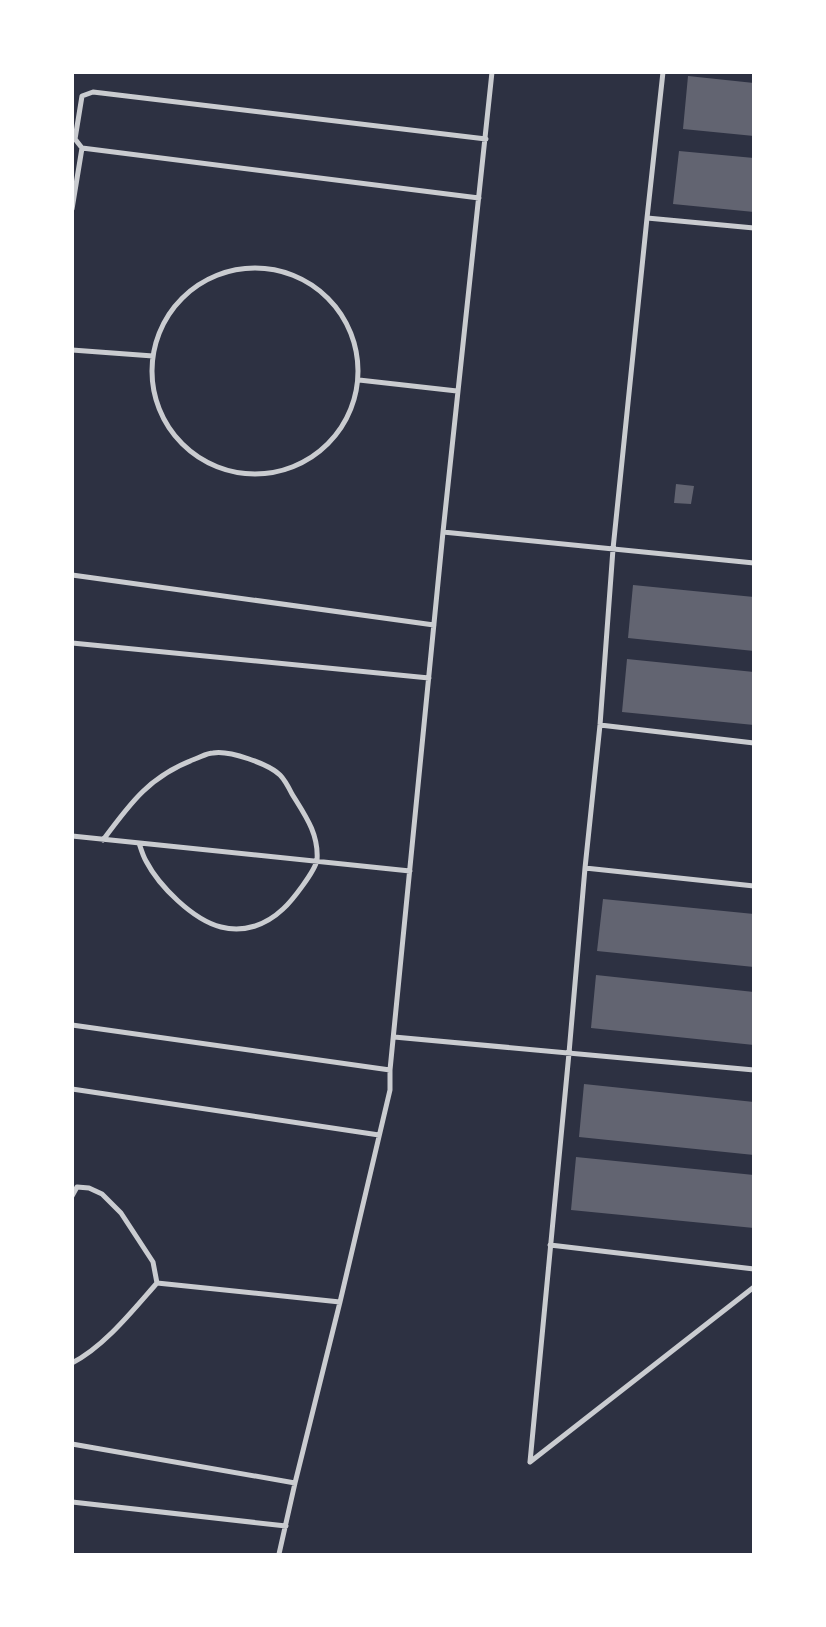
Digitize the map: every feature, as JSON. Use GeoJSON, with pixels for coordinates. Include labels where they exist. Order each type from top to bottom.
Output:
{"type":"FeatureCollection","features":[{"type":"Feature","properties":{"kind":"street"},"geometry":{"type":"LineString","coordinates":[[280,1554],[295,1483],[390,1090],[390,1070],[443,532],[492,72]]}},
{"type":"Feature","properties":{"kind":"street"},"geometry":{"type":"LineString","coordinates":[[664,72],[613,549],[600,725],[530,1462],[754,1287]]}},
{"type":"Feature","properties":{"kind":"street"},"geometry":{"type":"LineString","coordinates":[[479,198],[82,148],[75,139],[82,96],[93,92],[486,139]]}},
{"type":"Feature","properties":{"kind":"street"},"geometry":{"type":"LineString","coordinates":[[72,210],[82,148]]}},
{"type":"Feature","properties":{"kind":"street"},"geometry":{"type":"LineString","coordinates":[[647,218],[754,228]]}},
{"type":"Feature","properties":{"kind":"street"},"geometry":{"type":"LineString","coordinates":[[266,268],[298,276],[324,293],[345,318],[357,348],[359,380],[353,406],[340,431],[322,451],[298,466],[272,473],[244,474],[217,467],[193,454],[174,434],[160,410],[152,384],[153,356],[162,326],[180,299],[186,294],[205,280],[235,269],[266,268]]}},
{"type":"Feature","properties":{"kind":"street"},"geometry":{"type":"LineString","coordinates":[[72,350],[153,356]]}},
{"type":"Feature","properties":{"kind":"street"},"geometry":{"type":"LineString","coordinates":[[359,380],[458,392]]}},
{"type":"Feature","properties":{"kind":"street"},"geometry":{"type":"LineString","coordinates":[[443,532],[754,563]]}},
{"type":"Feature","properties":{"kind":"street"},"geometry":{"type":"LineString","coordinates":[[72,575],[434,625]]}},
{"type":"Feature","properties":{"kind":"street"},"geometry":{"type":"LineString","coordinates":[[72,643],[429,678]]}},
{"type":"Feature","properties":{"kind":"street"},"geometry":{"type":"LineString","coordinates":[[600,725],[754,743]]}},
{"type":"Feature","properties":{"kind":"street"},"geometry":{"type":"LineString","coordinates":[[103,840],[140,793],[163,774],[213,752],[248,758],[280,774],[310,822],[317,842],[317,862],[307,880],[277,916],[253,928],[224,928],[209,924],[183,905],[146,862],[139,843]]}},
{"type":"Feature","properties":{"kind":"street"},"geometry":{"type":"LineString","coordinates":[[72,836],[410,871]]}},
{"type":"Feature","properties":{"kind":"street"},"geometry":{"type":"LineString","coordinates":[[585,868],[754,886]]}},
{"type":"Feature","properties":{"kind":"street"},"geometry":{"type":"LineString","coordinates":[[72,1025],[390,1070]]}},
{"type":"Feature","properties":{"kind":"street"},"geometry":{"type":"LineString","coordinates":[[394,1037],[754,1070]]}},
{"type":"Feature","properties":{"kind":"street"},"geometry":{"type":"LineString","coordinates":[[72,1089],[379,1135]]}},
{"type":"Feature","properties":{"kind":"street"},"geometry":{"type":"LineString","coordinates":[[72,1196],[77,1187],[89,1188],[102,1194],[121,1213],[153,1262],[157,1283]]}},
{"type":"Feature","properties":{"kind":"street"},"geometry":{"type":"LineString","coordinates":[[550,1244],[754,1269]]}},
{"type":"Feature","properties":{"kind":"street"},"geometry":{"type":"LineString","coordinates":[[157,1283],[340,1302]]}},
{"type":"Feature","properties":{"kind":"street"},"geometry":{"type":"LineString","coordinates":[[72,1363],[84,1357],[101,1342],[157,1283]]}},
{"type":"Feature","properties":{"kind":"street"},"geometry":{"type":"LineString","coordinates":[[72,1444],[295,1483]]}},
{"type":"Feature","properties":{"kind":"street"},"geometry":{"type":"LineString","coordinates":[[72,1502],[286,1526]]}},
{"type":"Feature","properties":{"kind":"building"},"geometry":{"type":"Polygon","coordinates":[[[688,76],[754,83],[754,136],[683,129],[688,76]]]}},
{"type":"Feature","properties":{"kind":"building"},"geometry":{"type":"Polygon","coordinates":[[[679,151],[754,158],[754,212],[673,204],[679,151]]]}},
{"type":"Feature","properties":{"kind":"building"},"geometry":{"type":"Polygon","coordinates":[[[676,484],[694,486],[691,504],[674,503],[676,484]]]}},
{"type":"Feature","properties":{"kind":"building"},"geometry":{"type":"Polygon","coordinates":[[[633,585],[754,597],[754,651],[628,638],[633,585]]]}},
{"type":"Feature","properties":{"kind":"building"},"geometry":{"type":"Polygon","coordinates":[[[627,659],[754,672],[754,725],[622,712],[627,659]]]}},
{"type":"Feature","properties":{"kind":"building"},"geometry":{"type":"Polygon","coordinates":[[[603,899],[754,914],[754,967],[597,951],[603,899]]]}},
{"type":"Feature","properties":{"kind":"building"},"geometry":{"type":"Polygon","coordinates":[[[596,975],[754,992],[754,1045],[591,1028],[596,975]]]}},
{"type":"Feature","properties":{"kind":"building"},"geometry":{"type":"Polygon","coordinates":[[[584,1084],[754,1102],[754,1155],[579,1137],[584,1084]]]}},
{"type":"Feature","properties":{"kind":"building"},"geometry":{"type":"Polygon","coordinates":[[[576,1157],[754,1175],[754,1228],[571,1210],[576,1157]]]}}]}
